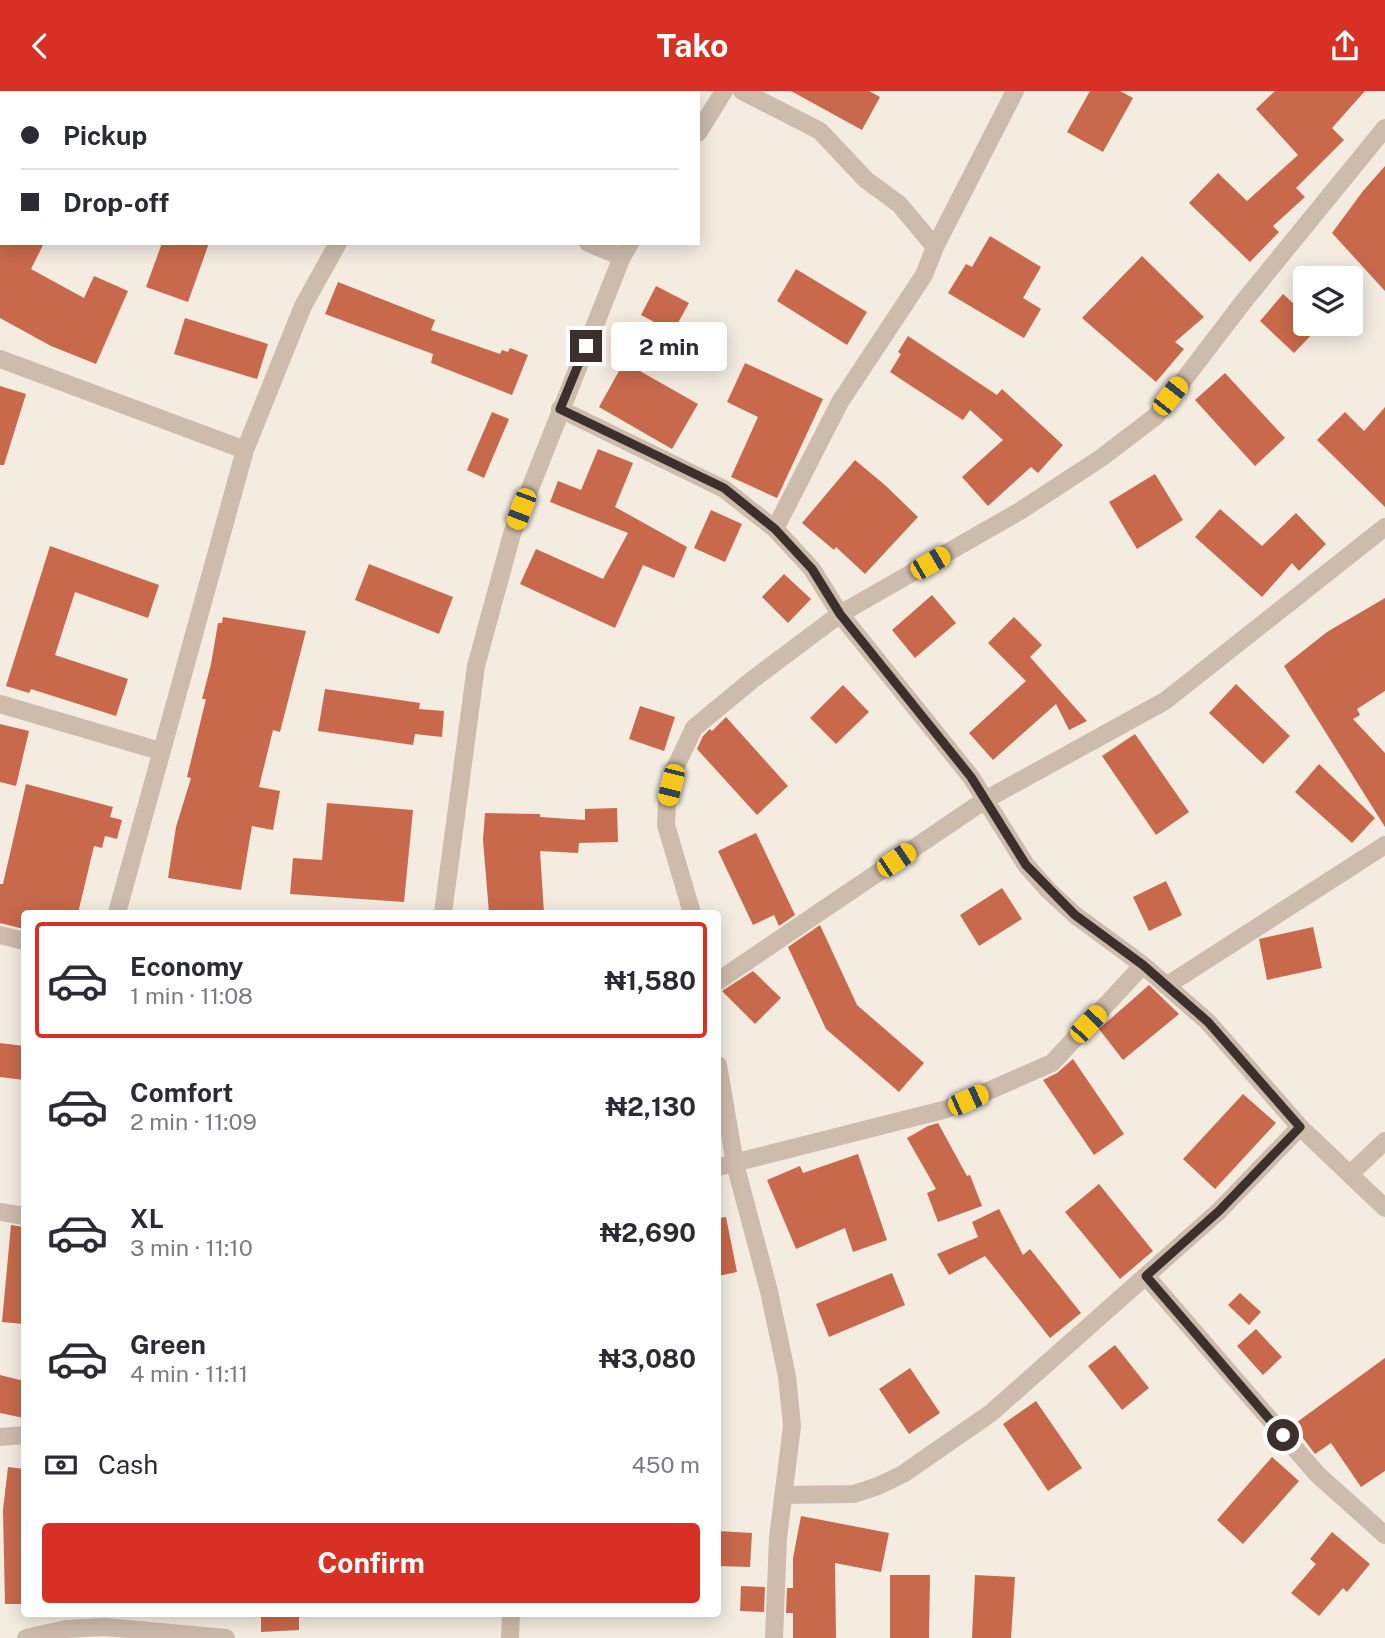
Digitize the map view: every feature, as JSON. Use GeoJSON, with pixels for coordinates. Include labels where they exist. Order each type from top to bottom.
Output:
{"type":"FeatureCollection","features":[{"type":"Feature","properties":{"kind":"street"},"geometry":{"type":"LineString","coordinates":[[700,130],[724,91]]}},
{"type":"Feature","properties":{"kind":"street"},"geometry":{"type":"LineString","coordinates":[[742,91],[820,131],[866,180],[899,204],[935,247]]}},
{"type":"Feature","properties":{"kind":"street"},"geometry":{"type":"LineString","coordinates":[[775,529],[839,402],[924,275],[935,247],[1015,91]]}},
{"type":"Feature","properties":{"kind":"street"},"geometry":{"type":"LineString","coordinates":[[691,910],[666,825],[667,802],[675,768],[694,727],[840,614],[1020,511],[1101,459],[1156,416],[1244,301],[1385,128]]}},
{"type":"Feature","properties":{"kind":"street"},"geometry":{"type":"LineString","coordinates":[[118,910],[244,450],[303,306],[337,245]]}},
{"type":"Feature","properties":{"kind":"street"},"geometry":{"type":"LineString","coordinates":[[443,910],[476,666],[512,534],[626,250],[599,245]]}},
{"type":"Feature","properties":{"kind":"street"},"geometry":{"type":"LineString","coordinates":[[0,359],[244,450]]}},
{"type":"Feature","properties":{"kind":"street"},"geometry":{"type":"LineString","coordinates":[[560,409],[724,488],[775,529],[812,569],[840,614],[971,777],[1026,865],[1048,890],[1075,915],[1143,965],[1208,1022],[1300,1127],[1385,1208]]}},
{"type":"Feature","properties":{"kind":"street"},"geometry":{"type":"LineString","coordinates":[[721,979],[985,800],[1165,701],[1385,527]]}},
{"type":"Feature","properties":{"kind":"street"},"geometry":{"type":"LineString","coordinates":[[0,704],[160,751]]}},
{"type":"Feature","properties":{"kind":"street"},"geometry":{"type":"LineString","coordinates":[[1166,986],[1385,845]]}},
{"type":"Feature","properties":{"kind":"street"},"geometry":{"type":"LineString","coordinates":[[0,935],[21,940]]}},
{"type":"Feature","properties":{"kind":"street"},"geometry":{"type":"LineString","coordinates":[[726,1165],[947,1109],[1052,1063],[1143,965]]}},
{"type":"Feature","properties":{"kind":"street"},"geometry":{"type":"LineString","coordinates":[[721,1102],[726,1165],[769,1291],[787,1376],[792,1426],[778,1538],[774,1638]]}},
{"type":"Feature","properties":{"kind":"street"},"geometry":{"type":"LineString","coordinates":[[783,1495],[854,1493],[878,1486],[904,1474],[990,1413],[1219,1211],[1300,1127]]}},
{"type":"Feature","properties":{"kind":"street"},"geometry":{"type":"LineString","coordinates":[[1350,1174],[1385,1141]]}},
{"type":"Feature","properties":{"kind":"street"},"geometry":{"type":"LineString","coordinates":[[0,1212],[21,1216]]}},
{"type":"Feature","properties":{"kind":"street"},"geometry":{"type":"LineString","coordinates":[[1146,1276],[1317,1475],[1385,1535]]}},
{"type":"Feature","properties":{"kind":"street"},"geometry":{"type":"LineString","coordinates":[[0,1437],[21,1435]]}},
{"type":"Feature","properties":{"kind":"street"},"geometry":{"type":"LineString","coordinates":[[510,1638],[511,1617]]}},
{"type":"Feature","properties":{"kind":"street"},"geometry":{"type":"LineString","coordinates":[[26,1638],[66,1629],[106,1627],[226,1638]]}},
{"type":"Feature","properties":{"kind":"building"},"geometry":{"type":"Polygon","coordinates":[[[791,91],[869,91],[880,97],[862,130],[791,91]]]}},
{"type":"Feature","properties":{"kind":"building"},"geometry":{"type":"Polygon","coordinates":[[[1090,91],[1120,91],[1133,98],[1103,152],[1067,132],[1090,91]]]}},
{"type":"Feature","properties":{"kind":"building"},"geometry":{"type":"Polygon","coordinates":[[[1275,91],[1365,91],[1332,128],[1344,140],[1296,188],[1305,197],[1273,226],[1279,232],[1250,262],[1189,203],[1218,173],[1247,201],[1298,155],[1256,109],[1275,91]]]}},
{"type":"Feature","properties":{"kind":"building"},"geometry":{"type":"Polygon","coordinates":[[[1385,166],[1385,291],[1332,233],[1385,166]]]}},
{"type":"Feature","properties":{"kind":"building"},"geometry":{"type":"Polygon","coordinates":[[[990,236],[1041,267],[1023,298],[1041,309],[1024,338],[948,293],[966,264],[972,267],[990,236]]]}},
{"type":"Feature","properties":{"kind":"building"},"geometry":{"type":"Polygon","coordinates":[[[0,245],[43,245],[31,269],[84,298],[94,276],[128,291],[96,364],[51,346],[0,318],[0,245]]]}},
{"type":"Feature","properties":{"kind":"building"},"geometry":{"type":"Polygon","coordinates":[[[161,245],[208,245],[188,302],[146,287],[161,245]]]}},
{"type":"Feature","properties":{"kind":"building"},"geometry":{"type":"Polygon","coordinates":[[[1142,256],[1204,317],[1175,342],[1184,349],[1156,382],[1082,318],[1142,256]]]}},
{"type":"Feature","properties":{"kind":"building"},"geometry":{"type":"Polygon","coordinates":[[[796,269],[867,312],[847,345],[777,301],[796,269]]]}},
{"type":"Feature","properties":{"kind":"building"},"geometry":{"type":"Polygon","coordinates":[[[338,282],[435,320],[431,330],[500,354],[502,350],[508,352],[510,348],[528,355],[512,395],[431,363],[433,354],[325,314],[338,282]]]}},
{"type":"Feature","properties":{"kind":"building"},"geometry":{"type":"Polygon","coordinates":[[[656,286],[689,303],[673,332],[641,315],[656,286]]]}},
{"type":"Feature","properties":{"kind":"building"},"geometry":{"type":"Polygon","coordinates":[[[1283,294],[1293,303],[1293,336],[1310,336],[1294,353],[1260,321],[1283,294]]]}},
{"type":"Feature","properties":{"kind":"building"},"geometry":{"type":"Polygon","coordinates":[[[185,318],[268,344],[257,379],[174,354],[185,318]]]}},
{"type":"Feature","properties":{"kind":"building"},"geometry":{"type":"Polygon","coordinates":[[[908,336],[997,395],[1002,389],[1063,445],[1038,473],[1031,467],[988,506],[962,477],[1003,440],[970,410],[963,420],[890,372],[908,336]]]}},
{"type":"Feature","properties":{"kind":"building"},"geometry":{"type":"Polygon","coordinates":[[[624,362],[698,404],[672,449],[599,407],[624,362]]]}},
{"type":"Feature","properties":{"kind":"building"},"geometry":{"type":"Polygon","coordinates":[[[745,363],[823,399],[777,498],[731,477],[758,417],[727,402],[745,363]]]}},
{"type":"Feature","properties":{"kind":"building"},"geometry":{"type":"Polygon","coordinates":[[[1225,373],[1285,438],[1255,466],[1195,400],[1225,373]]]}},
{"type":"Feature","properties":{"kind":"building"},"geometry":{"type":"Polygon","coordinates":[[[0,386],[26,394],[4,465],[0,465],[0,386]]]}},
{"type":"Feature","properties":{"kind":"building"},"geometry":{"type":"Polygon","coordinates":[[[1385,407],[1385,507],[1317,440],[1345,412],[1364,431],[1385,407]]]}},
{"type":"Feature","properties":{"kind":"building"},"geometry":{"type":"Polygon","coordinates":[[[492,412],[509,419],[484,478],[467,470],[492,412]]]}},
{"type":"Feature","properties":{"kind":"building"},"geometry":{"type":"Polygon","coordinates":[[[598,449],[633,463],[615,507],[687,547],[674,578],[643,565],[615,628],[520,584],[536,549],[603,579],[628,533],[550,502],[558,481],[581,490],[598,449]]]}},
{"type":"Feature","properties":{"kind":"building"},"geometry":{"type":"Polygon","coordinates":[[[855,460],[918,517],[865,574],[836,547],[834,550],[802,523],[855,460]]]}},
{"type":"Feature","properties":{"kind":"building"},"geometry":{"type":"Polygon","coordinates":[[[1155,474],[1183,520],[1137,549],[1109,502],[1155,474]]]}},
{"type":"Feature","properties":{"kind":"building"},"geometry":{"type":"Polygon","coordinates":[[[1220,509],[1262,546],[1296,513],[1326,544],[1299,571],[1292,563],[1262,597],[1195,537],[1220,509]]]}},
{"type":"Feature","properties":{"kind":"building"},"geometry":{"type":"Polygon","coordinates":[[[711,510],[742,524],[725,562],[694,548],[711,510]]]}},
{"type":"Feature","properties":{"kind":"building"},"geometry":{"type":"Polygon","coordinates":[[[50,546],[159,585],[148,618],[75,592],[55,655],[128,679],[116,716],[31,689],[29,693],[6,686],[50,546]]]}},
{"type":"Feature","properties":{"kind":"building"},"geometry":{"type":"Polygon","coordinates":[[[369,564],[453,597],[439,634],[355,600],[369,564]]]}},
{"type":"Feature","properties":{"kind":"building"},"geometry":{"type":"Polygon","coordinates":[[[784,574],[811,599],[788,623],[762,597],[784,574]]]}},
{"type":"Feature","properties":{"kind":"building"},"geometry":{"type":"Polygon","coordinates":[[[932,595],[956,623],[915,658],[892,630],[932,595]]]}},
{"type":"Feature","properties":{"kind":"building"},"geometry":{"type":"Polygon","coordinates":[[[1385,598],[1385,691],[1357,709],[1360,715],[1353,719],[1385,753],[1385,827],[1284,666],[1327,632],[1385,598]]]}},
{"type":"Feature","properties":{"kind":"building"},"geometry":{"type":"Polygon","coordinates":[[[223,617],[306,631],[280,732],[273,730],[259,787],[280,791],[273,830],[252,826],[241,890],[168,878],[176,827],[191,778],[187,777],[206,699],[202,699],[218,623],[222,623],[223,617]]]}},
{"type":"Feature","properties":{"kind":"building"},"geometry":{"type":"Polygon","coordinates":[[[1014,617],[1042,645],[1030,657],[1087,721],[1069,730],[1056,704],[993,760],[969,733],[1026,681],[988,643],[1014,617]]]}},
{"type":"Feature","properties":{"kind":"building"},"geometry":{"type":"Polygon","coordinates":[[[1236,684],[1290,736],[1263,764],[1209,713],[1236,684]]]}},
{"type":"Feature","properties":{"kind":"building"},"geometry":{"type":"Polygon","coordinates":[[[843,685],[869,712],[836,744],[810,718],[843,685]]]}},
{"type":"Feature","properties":{"kind":"building"},"geometry":{"type":"Polygon","coordinates":[[[325,689],[420,703],[419,709],[444,711],[442,737],[415,734],[413,745],[318,731],[325,689]]]}},
{"type":"Feature","properties":{"kind":"building"},"geometry":{"type":"Polygon","coordinates":[[[640,706],[675,717],[664,751],[629,739],[640,706]]]}},
{"type":"Feature","properties":{"kind":"building"},"geometry":{"type":"Polygon","coordinates":[[[726,717],[788,786],[757,815],[697,749],[703,736],[726,717]]]}},
{"type":"Feature","properties":{"kind":"building"},"geometry":{"type":"Polygon","coordinates":[[[0,724],[29,731],[16,786],[0,782],[0,724]]]}},
{"type":"Feature","properties":{"kind":"building"},"geometry":{"type":"Polygon","coordinates":[[[1135,734],[1189,812],[1156,835],[1102,756],[1135,734]]]}},
{"type":"Feature","properties":{"kind":"building"},"geometry":{"type":"Polygon","coordinates":[[[1319,764],[1375,818],[1352,843],[1295,792],[1319,764]]]}},
{"type":"Feature","properties":{"kind":"building"},"geometry":{"type":"Polygon","coordinates":[[[26,784],[113,807],[110,817],[122,820],[117,839],[105,836],[102,848],[94,846],[79,910],[21,910],[21,928],[0,923],[0,884],[3,884],[26,784]]]}},
{"type":"Feature","properties":{"kind":"building"},"geometry":{"type":"Polygon","coordinates":[[[327,803],[413,810],[404,902],[290,894],[293,858],[322,860],[327,803]]]}},
{"type":"Feature","properties":{"kind":"building"},"geometry":{"type":"Polygon","coordinates":[[[617,808],[618,842],[579,843],[578,853],[540,851],[544,910],[489,910],[483,840],[485,813],[540,814],[540,817],[585,820],[585,809],[617,808]]]}},
{"type":"Feature","properties":{"kind":"building"},"geometry":{"type":"Polygon","coordinates":[[[756,833],[795,915],[779,926],[774,915],[753,925],[718,851],[756,833]]]}},
{"type":"Feature","properties":{"kind":"building"},"geometry":{"type":"Polygon","coordinates":[[[1166,881],[1182,915],[1149,931],[1133,897],[1166,881]]]}},
{"type":"Feature","properties":{"kind":"building"},"geometry":{"type":"Polygon","coordinates":[[[1002,888],[1022,919],[979,946],[960,915],[1002,888]]]}},
{"type":"Feature","properties":{"kind":"building"},"geometry":{"type":"Polygon","coordinates":[[[820,925],[857,1005],[924,1063],[899,1092],[826,1029],[788,947],[820,925]]]}},
{"type":"Feature","properties":{"kind":"building"},"geometry":{"type":"Polygon","coordinates":[[[1313,927],[1322,968],[1267,980],[1259,939],[1313,927]]]}},
{"type":"Feature","properties":{"kind":"building"},"geometry":{"type":"Polygon","coordinates":[[[753,971],[781,998],[755,1024],[722,991],[753,971]]]}},
{"type":"Feature","properties":{"kind":"building"},"geometry":{"type":"Polygon","coordinates":[[[1149,985],[1179,1014],[1123,1060],[1099,1029],[1149,985]]]}},
{"type":"Feature","properties":{"kind":"building"},"geometry":{"type":"Polygon","coordinates":[[[0,1043],[21,1046],[21,1080],[0,1077],[0,1043]]]}},
{"type":"Feature","properties":{"kind":"building"},"geometry":{"type":"Polygon","coordinates":[[[1073,1059],[1124,1134],[1094,1155],[1043,1080],[1057,1073],[1073,1059]]]}},
{"type":"Feature","properties":{"kind":"building"},"geometry":{"type":"Polygon","coordinates":[[[1243,1094],[1276,1123],[1215,1189],[1183,1159],[1243,1094]]]}},
{"type":"Feature","properties":{"kind":"building"},"geometry":{"type":"Polygon","coordinates":[[[938,1123],[967,1176],[970,1175],[982,1206],[938,1222],[927,1193],[936,1189],[907,1138],[938,1123]]]}},
{"type":"Feature","properties":{"kind":"building"},"geometry":{"type":"Polygon","coordinates":[[[858,1154],[887,1240],[853,1252],[845,1228],[796,1249],[767,1180],[800,1166],[803,1173],[858,1154]]]}},
{"type":"Feature","properties":{"kind":"building"},"geometry":{"type":"Polygon","coordinates":[[[1099,1184],[1153,1251],[1120,1279],[1065,1212],[1099,1184]]]}},
{"type":"Feature","properties":{"kind":"building"},"geometry":{"type":"Polygon","coordinates":[[[999,1209],[1023,1255],[1030,1249],[1081,1313],[1050,1338],[985,1256],[949,1275],[937,1254],[978,1237],[972,1222],[999,1209]]]}},
{"type":"Feature","properties":{"kind":"building"},"geometry":{"type":"Polygon","coordinates":[[[726,1217],[737,1272],[721,1275],[721,1218],[726,1217]]]}},
{"type":"Feature","properties":{"kind":"building"},"geometry":{"type":"Polygon","coordinates":[[[11,1225],[21,1227],[21,1324],[2,1322],[11,1225]]]}},
{"type":"Feature","properties":{"kind":"building"},"geometry":{"type":"Polygon","coordinates":[[[892,1273],[905,1305],[829,1337],[816,1304],[892,1273]]]}},
{"type":"Feature","properties":{"kind":"building"},"geometry":{"type":"Polygon","coordinates":[[[1240,1293],[1261,1312],[1249,1325],[1228,1305],[1240,1293]]]}},
{"type":"Feature","properties":{"kind":"building"},"geometry":{"type":"Polygon","coordinates":[[[1256,1329],[1282,1357],[1263,1375],[1237,1346],[1256,1329]]]}},
{"type":"Feature","properties":{"kind":"building"},"geometry":{"type":"Polygon","coordinates":[[[1115,1345],[1149,1388],[1122,1410],[1088,1366],[1115,1345]]]}},
{"type":"Feature","properties":{"kind":"building"},"geometry":{"type":"Polygon","coordinates":[[[1385,1358],[1385,1471],[1361,1487],[1331,1443],[1315,1454],[1293,1425],[1385,1358]]]}},
{"type":"Feature","properties":{"kind":"building"},"geometry":{"type":"Polygon","coordinates":[[[910,1368],[940,1413],[909,1434],[879,1389],[910,1368]]]}},
{"type":"Feature","properties":{"kind":"building"},"geometry":{"type":"Polygon","coordinates":[[[0,1375],[21,1380],[21,1417],[0,1413],[0,1375]]]}},
{"type":"Feature","properties":{"kind":"building"},"geometry":{"type":"Polygon","coordinates":[[[1036,1401],[1082,1468],[1048,1491],[1003,1424],[1036,1401]]]}},
{"type":"Feature","properties":{"kind":"building"},"geometry":{"type":"Polygon","coordinates":[[[1272,1457],[1299,1481],[1243,1544],[1217,1520],[1272,1457]]]}},
{"type":"Feature","properties":{"kind":"building"},"geometry":{"type":"Polygon","coordinates":[[[8,1467],[21,1469],[21,1604],[5,1604],[3,1510],[8,1467]]]}},
{"type":"Feature","properties":{"kind":"building"},"geometry":{"type":"Polygon","coordinates":[[[801,1516],[889,1533],[881,1572],[835,1563],[836,1638],[793,1638],[793,1613],[786,1613],[787,1588],[793,1588],[793,1558],[801,1516]]]}},
{"type":"Feature","properties":{"kind":"building"},"geometry":{"type":"Polygon","coordinates":[[[721,1531],[752,1533],[750,1567],[721,1566],[721,1531]]]}},
{"type":"Feature","properties":{"kind":"building"},"geometry":{"type":"Polygon","coordinates":[[[1332,1532],[1370,1564],[1347,1592],[1343,1588],[1319,1616],[1291,1593],[1316,1564],[1310,1559],[1332,1532]]]}},
{"type":"Feature","properties":{"kind":"building"},"geometry":{"type":"Polygon","coordinates":[[[890,1575],[930,1575],[929,1638],[890,1638],[890,1575]]]}},
{"type":"Feature","properties":{"kind":"building"},"geometry":{"type":"Polygon","coordinates":[[[975,1575],[1015,1577],[1011,1638],[972,1638],[975,1575]]]}},
{"type":"Feature","properties":{"kind":"building"},"geometry":{"type":"Polygon","coordinates":[[[741,1586],[765,1587],[764,1612],[740,1611],[741,1586]]]}},
{"type":"Feature","properties":{"kind":"building"},"geometry":{"type":"Polygon","coordinates":[[[261,1617],[299,1617],[299,1630],[261,1632],[261,1617]]]}},
{"type":"Feature","properties":{"kind":"route"},"geometry":{"type":"LineString","coordinates":[[586,346],[560,409],[724,488],[775,529],[812,569],[840,614],[971,777],[1026,865],[1075,915],[1143,965],[1208,1022],[1300,1127],[1219,1211],[1146,1276],[1283,1435]]}}]}
